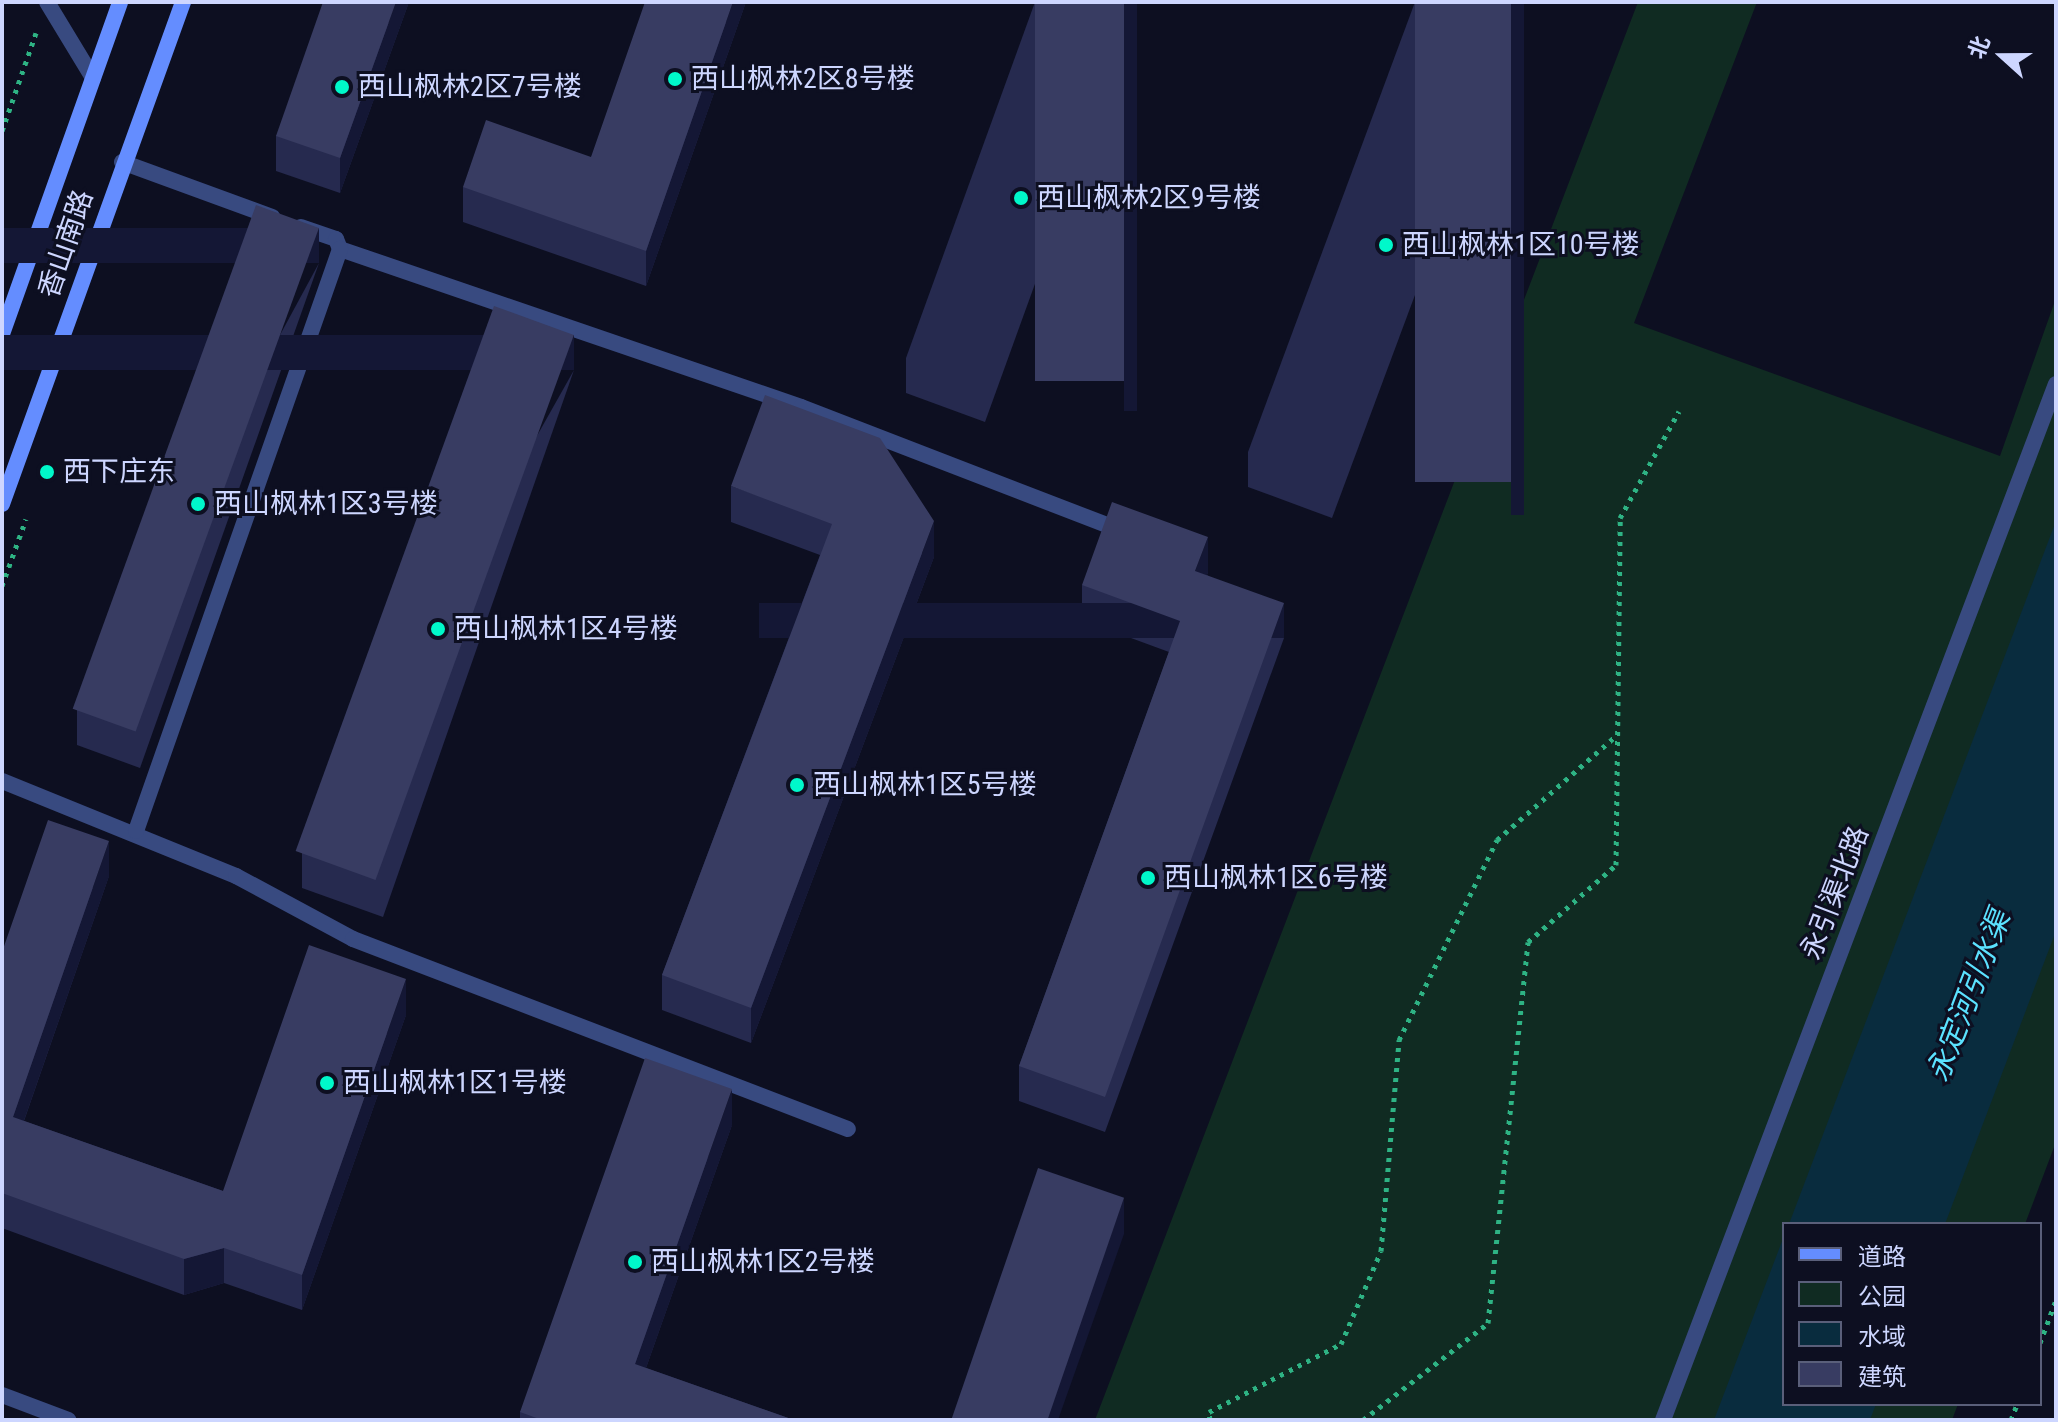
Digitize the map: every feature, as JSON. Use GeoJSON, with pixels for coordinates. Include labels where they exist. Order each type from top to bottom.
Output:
{"type":"FeatureCollection","features":[{"type":"Feature","properties":{"kind":"main road","name":"香山南路"},"geometry":{"type":"LineString","coordinates":[[2,334],[120,2]]}},
{"type":"Feature","properties":{"kind":"main road","name":"香山南路"},"geometry":{"type":"LineString","coordinates":[[2,504],[122,162],[183,2]]}},
{"type":"Feature","properties":{"kind":"street"},"geometry":{"type":"LineString","coordinates":[[44,9],[93,78]]}},
{"type":"Feature","properties":{"kind":"street"},"geometry":{"type":"LineString","coordinates":[[122,162],[336,239],[340,249],[136,831]]}},
{"type":"Feature","properties":{"kind":"street"},"geometry":{"type":"LineString","coordinates":[[340,249],[801,407],[1115,528]]}},
{"type":"Feature","properties":{"kind":"street","name":"永引渠北路"},"geometry":{"type":"LineString","coordinates":[[1663,1420],[2056,384]]}},
{"type":"Feature","properties":{"kind":"street"},"geometry":{"type":"LineString","coordinates":[[2,781],[136,831],[353,939],[848,1129]]}},
{"type":"Feature","properties":{"kind":"street"},"geometry":{"type":"LineString","coordinates":[[2,1395],[68,1420]]}},
{"type":"Feature","properties":{"kind":"path"},"geometry":{"type":"LineString","coordinates":[[2,131],[44,9]]}},
{"type":"Feature","properties":{"kind":"path"},"geometry":{"type":"LineString","coordinates":[[1363,1420],[1488,1323],[1528,942],[1616,865],[1620,518],[1679,411]]}},
{"type":"Feature","properties":{"kind":"path"},"geometry":{"type":"LineString","coordinates":[[1210,1420],[1209,1412],[1341,1344],[1381,1251],[1399,1040],[1497,840],[1617,736]]}},
{"type":"Feature","properties":{"kind":"path"},"geometry":{"type":"LineString","coordinates":[[2042,1338],[2056,1300]]}},
{"type":"Feature","properties":{"kind":"green space"},"geometry":{"type":"Polygon","coordinates":[[[1638,2],[1757,2],[1634,323],[2000,456],[2056,298],[2056,1142],[2026,1222],[1782,1222],[1782,1406],[1957,1406],[1952,1420],[1095,1420],[1638,2]]]}},
{"type":"Feature","properties":{"kind":"water","name":"永定河引水渠"},"geometry":{"type":"Polygon","coordinates":[[[2056,521],[2056,931],[1946,1222],[1790,1222],[2056,521]]]}},
{"type":"Feature","properties":{"kind":"water"},"geometry":{"type":"Polygon","coordinates":[[[1782,1241],[1782,1406],[1875,1406],[1870,1420],[1714,1420],[1782,1241]]]}},
{"type":"Feature","properties":{"kind":"building","name":"西山枫林2区7号楼"},"geometry":{"type":"Polygon","coordinates":[[[323,2],[396,2],[340,158],[276,136],[323,2]]]}},
{"type":"Feature","properties":{"kind":"building","name":"西山枫林2区8号楼"},"geometry":{"type":"Polygon","coordinates":[[[645,2],[733,2],[646,251],[463,187],[486,120],[591,157],[645,2]]]}},
{"type":"Feature","properties":{"kind":"building"},"geometry":{"type":"Polygon","coordinates":[[[1035,2],[1124,2],[1124,381],[1035,381],[1035,2]]]}},
{"type":"Feature","properties":{"kind":"building"},"geometry":{"type":"Polygon","coordinates":[[[1415,2],[1511,2],[1511,482],[1415,482],[1415,2]]]}},
{"type":"Feature","properties":{"kind":"building","name":"西山枫林1区3号楼"},"geometry":{"type":"Polygon","coordinates":[[[256,205],[319,228],[136,732],[73,709],[256,205]]]}},
{"type":"Feature","properties":{"kind":"building","name":"西山枫林1区4号楼"},"geometry":{"type":"Polygon","coordinates":[[[494,306],[574,335],[376,880],[296,851],[494,306]]]}},
{"type":"Feature","properties":{"kind":"building","name":"西山枫林1区5号楼"},"geometry":{"type":"Polygon","coordinates":[[[765,395],[880,438],[934,521],[751,1008],[662,975],[832,524],[731,486],[765,395]]]}},
{"type":"Feature","properties":{"kind":"building","name":"西山枫林1区6号楼"},"geometry":{"type":"Polygon","coordinates":[[[1112,502],[1208,537],[1195,571],[1284,603],[1105,1097],[1019,1066],[1180,621],[1082,585],[1112,502]]]}},
{"type":"Feature","properties":{"kind":"building","name":"西山枫林1区1号楼"},"geometry":{"type":"Polygon","coordinates":[[[48,820],[109,841],[13,1117],[223,1191],[309,945],[406,979],[302,1275],[224,1248],[184,1259],[2,1193],[2,952],[48,820]]]}},
{"type":"Feature","properties":{"kind":"building","name":"西山枫林1区2号楼"},"geometry":{"type":"Polygon","coordinates":[[[645,1058],[732,1089],[635,1364],[794,1420],[542,1420],[520,1412],[645,1058]]]}},
{"type":"Feature","properties":{"kind":"building"},"geometry":{"type":"Polygon","coordinates":[[[1038,1168],[1124,1198],[1047,1420],[951,1420],[1038,1168]]]}},
{"type":"Feature","properties":{"kind":"place","name":"西山枫林2区8号楼"},"geometry":{"type":"Point","coordinates":[675,79]}},
{"type":"Feature","properties":{"kind":"place","name":"西山枫林2区7号楼"},"geometry":{"type":"Point","coordinates":[342,87]}},
{"type":"Feature","properties":{"kind":"place","name":"西山枫林2区9号楼"},"geometry":{"type":"Point","coordinates":[1021,198]}},
{"type":"Feature","properties":{"kind":"place","name":"西山枫林1区10号楼"},"geometry":{"type":"Point","coordinates":[1386,245]}},
{"type":"Feature","properties":{"kind":"place","name":"西下庄东"},"geometry":{"type":"Point","coordinates":[47,472]}},
{"type":"Feature","properties":{"kind":"place","name":"西山枫林1区3号楼"},"geometry":{"type":"Point","coordinates":[198,504]}},
{"type":"Feature","properties":{"kind":"place","name":"西山枫林1区4号楼"},"geometry":{"type":"Point","coordinates":[438,629]}},
{"type":"Feature","properties":{"kind":"place","name":"西山枫林1区5号楼"},"geometry":{"type":"Point","coordinates":[797,785]}},
{"type":"Feature","properties":{"kind":"place","name":"西山枫林1区6号楼"},"geometry":{"type":"Point","coordinates":[1148,878]}},
{"type":"Feature","properties":{"kind":"place","name":"西山枫林1区1号楼"},"geometry":{"type":"Point","coordinates":[327,1083]}},
{"type":"Feature","properties":{"kind":"place","name":"西山枫林1区2号楼"},"geometry":{"type":"Point","coordinates":[635,1262]}}]}
